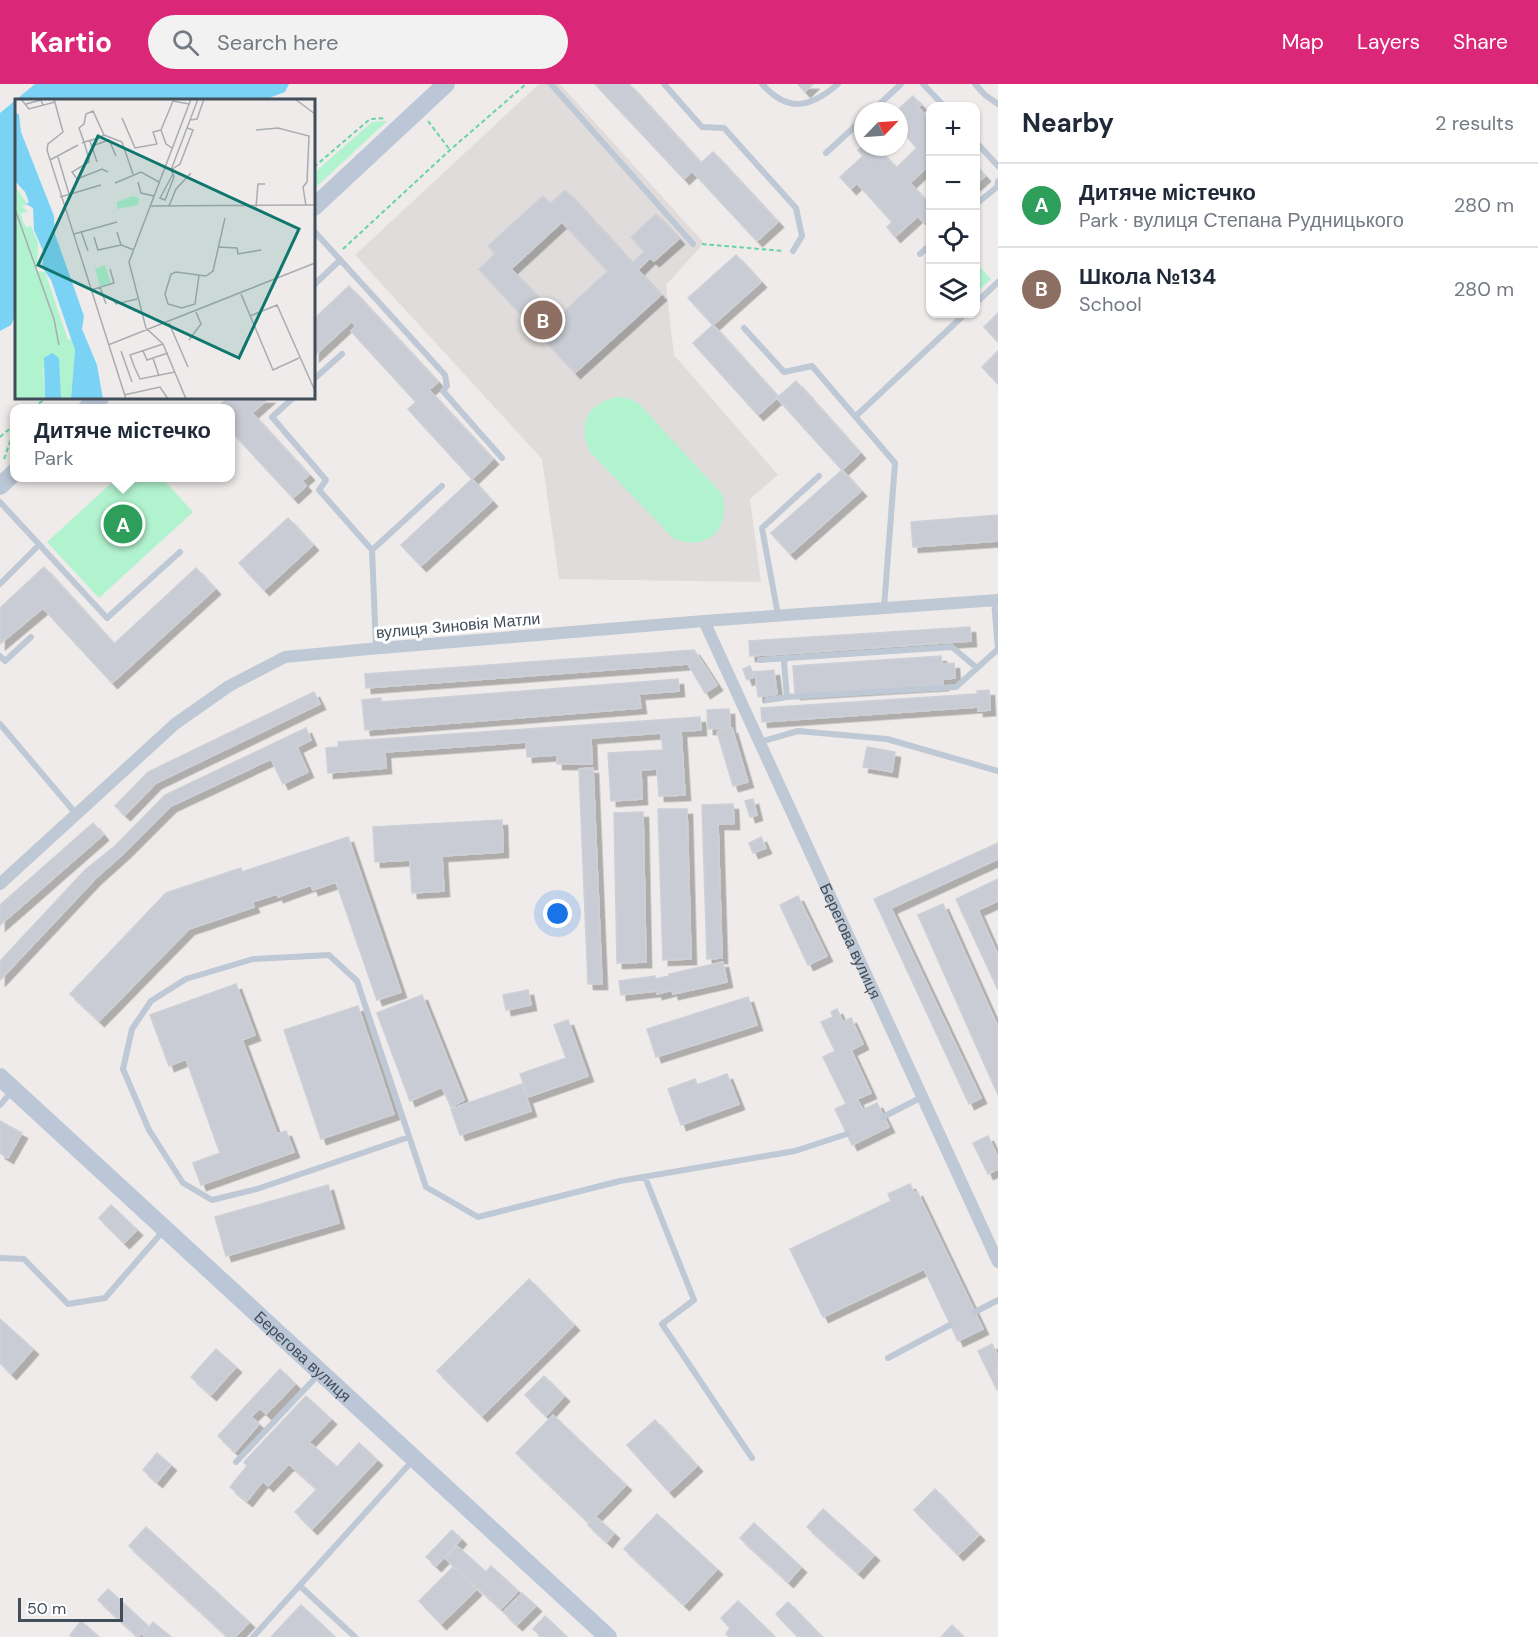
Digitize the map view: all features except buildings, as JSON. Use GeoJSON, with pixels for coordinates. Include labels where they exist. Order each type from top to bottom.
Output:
{"type":"FeatureCollection","features":[{"type":"Feature","properties":{"kind":"street"},"geometry":{"type":"LineString","coordinates":[[315,206],[446,84]]}},
{"type":"Feature","properties":{"kind":"street"},"geometry":{"type":"LineString","coordinates":[[0,486],[9,466]]}},
{"type":"Feature","properties":{"kind":"street","name":"вулиця Зиновія Матли"},"geometry":{"type":"LineString","coordinates":[[0,884],[175,724],[229,686],[285,657],[704,621],[996,600]]}},
{"type":"Feature","properties":{"kind":"street","name":"Берегова вулиця"},"geometry":{"type":"LineString","coordinates":[[704,621],[998,1262]]}},
{"type":"Feature","properties":{"kind":"street","name":"Берегова вулиця"},"geometry":{"type":"LineString","coordinates":[[6,1083],[608,1637]]}},
{"type":"Feature","properties":{"kind":"lane"},"geometry":{"type":"LineString","coordinates":[[551,84],[693,244]]}},
{"type":"Feature","properties":{"kind":"lane"},"geometry":{"type":"LineString","coordinates":[[664,84],[702,127],[724,128],[796,208],[802,236],[793,251]]}},
{"type":"Feature","properties":{"kind":"lane"},"geometry":{"type":"LineString","coordinates":[[762,84],[778,99],[789,104],[801,105],[823,97],[838,84]]}},
{"type":"Feature","properties":{"kind":"lane"},"geometry":{"type":"LineString","coordinates":[[882,102],[901,84]]}},
{"type":"Feature","properties":{"kind":"lane"},"geometry":{"type":"LineString","coordinates":[[923,84],[940,102]]}},
{"type":"Feature","properties":{"kind":"lane"},"geometry":{"type":"LineString","coordinates":[[975,84],[998,104]]}},
{"type":"Feature","properties":{"kind":"lane"},"geometry":{"type":"LineString","coordinates":[[826,153],[854,127]]}},
{"type":"Feature","properties":{"kind":"lane"},"geometry":{"type":"LineString","coordinates":[[980,146],[998,166]]}},
{"type":"Feature","properties":{"kind":"lane"},"geometry":{"type":"LineString","coordinates":[[980,201],[997,186],[998,181]]}},
{"type":"Feature","properties":{"kind":"lane"},"geometry":{"type":"LineString","coordinates":[[315,232],[445,375],[447,386],[443,391],[502,458]]}},
{"type":"Feature","properties":{"kind":"lane"},"geometry":{"type":"LineString","coordinates":[[920,254],[926,249]]}},
{"type":"Feature","properties":{"kind":"lane"},"geometry":{"type":"LineString","coordinates":[[315,284],[338,258]]}},
{"type":"Feature","properties":{"kind":"lane"},"geometry":{"type":"LineString","coordinates":[[980,298],[998,282]]}},
{"type":"Feature","properties":{"kind":"lane"},"geometry":{"type":"LineString","coordinates":[[856,416],[961,318]]}},
{"type":"Feature","properties":{"kind":"lane"},"geometry":{"type":"LineString","coordinates":[[744,328],[784,372],[813,366],[895,463],[884,608]]}},
{"type":"Feature","properties":{"kind":"lane"},"geometry":{"type":"LineString","coordinates":[[315,379],[342,354]]}},
{"type":"Feature","properties":{"kind":"lane"},"geometry":{"type":"LineString","coordinates":[[292,399],[272,417],[326,480],[319,490],[372,550],[376,648]]}},
{"type":"Feature","properties":{"kind":"lane"},"geometry":{"type":"LineString","coordinates":[[778,616],[762,528],[819,476]]}},
{"type":"Feature","properties":{"kind":"lane"},"geometry":{"type":"LineString","coordinates":[[372,550],[442,486]]}},
{"type":"Feature","properties":{"kind":"lane"},"geometry":{"type":"LineString","coordinates":[[0,502],[107,618],[180,552]]}},
{"type":"Feature","properties":{"kind":"lane"},"geometry":{"type":"LineString","coordinates":[[0,584],[39,545]]}},
{"type":"Feature","properties":{"kind":"lane"},"geometry":{"type":"LineString","coordinates":[[767,700],[956,687],[997,650],[996,600]]}},
{"type":"Feature","properties":{"kind":"lane"},"geometry":{"type":"LineString","coordinates":[[2,661],[31,637]]}},
{"type":"Feature","properties":{"kind":"lane"},"geometry":{"type":"LineString","coordinates":[[760,660],[952,647],[977,668]]}},
{"type":"Feature","properties":{"kind":"lane"},"geometry":{"type":"LineString","coordinates":[[787,658],[784,662],[787,697]]}},
{"type":"Feature","properties":{"kind":"lane"},"geometry":{"type":"LineString","coordinates":[[0,724],[76,814]]}},
{"type":"Feature","properties":{"kind":"lane"},"geometry":{"type":"LineString","coordinates":[[760,742],[798,730],[887,739],[998,771]]}},
{"type":"Feature","properties":{"kind":"lane"},"geometry":{"type":"LineString","coordinates":[[409,1137],[257,1189],[212,1200],[183,1183],[149,1130],[123,1069],[132,1029],[151,1001],[186,979],[253,959],[329,955],[357,981],[426,1187],[478,1217],[620,1181],[795,1151],[847,1134]]}},
{"type":"Feature","properties":{"kind":"lane"},"geometry":{"type":"LineString","coordinates":[[0,1105],[6,1083]]}},
{"type":"Feature","properties":{"kind":"lane"},"geometry":{"type":"LineString","coordinates":[[883,1117],[922,1097]]}},
{"type":"Feature","properties":{"kind":"lane"},"geometry":{"type":"LineString","coordinates":[[645,1177],[694,1300],[662,1324],[752,1458]]}},
{"type":"Feature","properties":{"kind":"lane"},"geometry":{"type":"LineString","coordinates":[[0,1258],[24,1259],[68,1304],[105,1299],[165,1229]]}},
{"type":"Feature","properties":{"kind":"lane"},"geometry":{"type":"LineString","coordinates":[[975,1312],[998,1300]]}},
{"type":"Feature","properties":{"kind":"lane"},"geometry":{"type":"LineString","coordinates":[[888,1358],[950,1325]]}},
{"type":"Feature","properties":{"kind":"lane"},"geometry":{"type":"LineString","coordinates":[[236,1462],[320,1372]]}},
{"type":"Feature","properties":{"kind":"lane"},"geometry":{"type":"LineString","coordinates":[[253,1637],[414,1459]]}},
{"type":"Feature","properties":{"kind":"lane"},"geometry":{"type":"LineString","coordinates":[[300,1586],[355,1637]]}},
{"type":"Feature","properties":{"kind":"path"},"geometry":{"type":"LineString","coordinates":[[338,258],[450,150],[526,84]]}},
{"type":"Feature","properties":{"kind":"path"},"geometry":{"type":"LineString","coordinates":[[420,110],[450,150]]}},
{"type":"Feature","properties":{"kind":"path"},"geometry":{"type":"LineString","coordinates":[[315,166],[370,119],[387,118]]}},
{"type":"Feature","properties":{"kind":"path"},"geometry":{"type":"LineString","coordinates":[[693,244],[793,251]]}},
{"type":"Feature","properties":{"kind":"shaded area"},"geometry":{"type":"Polygon","coordinates":[[[539,84],[560,84],[704,243],[666,285],[674,355],[778,475],[750,499],[761,582],[559,579],[542,459],[355,255],[539,84]]]}},
{"type":"Feature","properties":{"kind":"green space"},"geometry":{"type":"Polygon","coordinates":[[[387,121],[315,188],[315,172],[372,122],[387,121]]]}},
{"type":"Feature","properties":{"kind":"green space"},"geometry":{"type":"Polygon","coordinates":[[[980,267],[991,279],[980,289],[980,267]]]}},
{"type":"Feature","properties":{"kind":"green space"},"geometry":{"type":"Polygon","coordinates":[[[620,397],[631,399],[640,405],[722,494],[724,517],[720,527],[707,539],[686,542],[674,539],[590,452],[584,432],[588,416],[600,403],[620,397]]]}},
{"type":"Feature","properties":{"kind":"green space"},"geometry":{"type":"Polygon","coordinates":[[[113,482],[166,482],[193,512],[99,598],[47,542],[113,482]]]}},
{"type":"Feature","properties":{"kind":"water"},"geometry":{"type":"Polygon","coordinates":[[[35,84],[289,84],[285,92],[261,99],[17,99],[35,84]]]}},
{"type":"Feature","properties":{"kind":"water"},"geometry":{"type":"Polygon","coordinates":[[[15,101],[15,316],[11,325],[0,331],[0,113],[15,101]]]}},
{"type":"Feature","properties":{"kind":"place","name":"Школа №134"},"geometry":{"type":"Point","coordinates":[543,320]}},
{"type":"Feature","properties":{"kind":"place","name":"Дитяче містечко"},"geometry":{"type":"Point","coordinates":[123,524]}}]}
